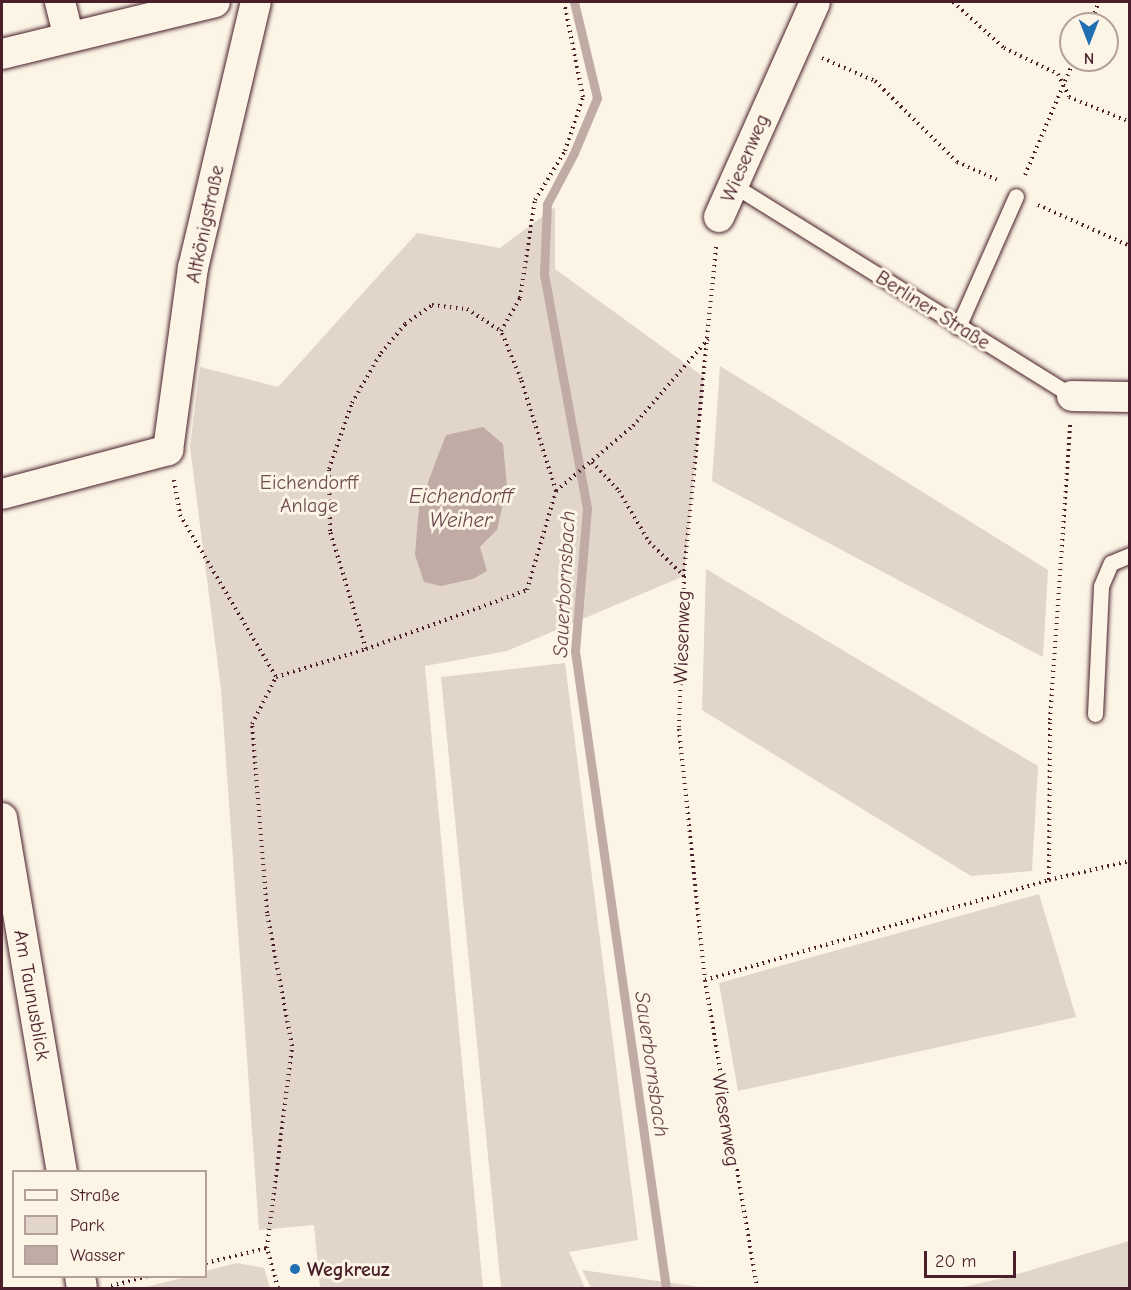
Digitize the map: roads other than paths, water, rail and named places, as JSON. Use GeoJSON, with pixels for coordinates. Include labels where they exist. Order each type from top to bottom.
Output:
{"type":"FeatureCollection","features":[{"type":"Feature","properties":{"kind":"street"},"geometry":{"type":"LineString","coordinates":[[60,2],[69,37]]}},
{"type":"Feature","properties":{"kind":"street"},"geometry":{"type":"LineString","coordinates":[[2,54],[215,2]]}},
{"type":"Feature","properties":{"kind":"street","name":"Altkönigstraße"},"geometry":{"type":"LineString","coordinates":[[2,494],[168,450],[193,268],[256,2]]}},
{"type":"Feature","properties":{"kind":"street","name":"Wiesenweg"},"geometry":{"type":"LineString","coordinates":[[719,218],[815,2]]}},
{"type":"Feature","properties":{"kind":"street"},"geometry":{"type":"LineString","coordinates":[[1072,396],[1130,397]]}},
{"type":"Feature","properties":{"kind":"street","name":"Am Taunusblick"},"geometry":{"type":"LineString","coordinates":[[2,818],[62,1170]]}},
{"type":"Feature","properties":{"kind":"street"},"geometry":{"type":"LineString","coordinates":[[83,1278],[95,1287]]}},
{"type":"Feature","properties":{"kind":"lane","name":"Berliner Straße"},"geometry":{"type":"LineString","coordinates":[[746,193],[1072,396]]}},
{"type":"Feature","properties":{"kind":"lane"},"geometry":{"type":"LineString","coordinates":[[958,327],[1016,196]]}},
{"type":"Feature","properties":{"kind":"lane"},"geometry":{"type":"LineString","coordinates":[[1095,714],[1101,586],[1111,563],[1130,555]]}},
{"type":"Feature","properties":{"kind":"water","name":"Eichendorff Weiher"},"geometry":{"type":"Polygon","coordinates":[[[483,427],[503,444],[507,487],[497,530],[480,547],[487,571],[473,579],[441,586],[424,582],[415,555],[419,507],[437,458],[446,435],[483,427]]]}},
{"type":"Feature","properties":{"kind":"waterway","name":"Sauerbornsbach"},"geometry":{"type":"LineString","coordinates":[[574,2],[597,98],[574,153],[547,204],[544,274],[587,508],[575,651],[666,1288]]}},
{"type":"Feature","properties":{"kind":"place","name":"Wegkreuz"},"geometry":{"type":"Point","coordinates":[295,1269]}},
{"type":"Feature","properties":{"kind":"park label","name":"Eichendorff Anlage"},"geometry":{"type":"Point","coordinates":[309,494]}}]}
